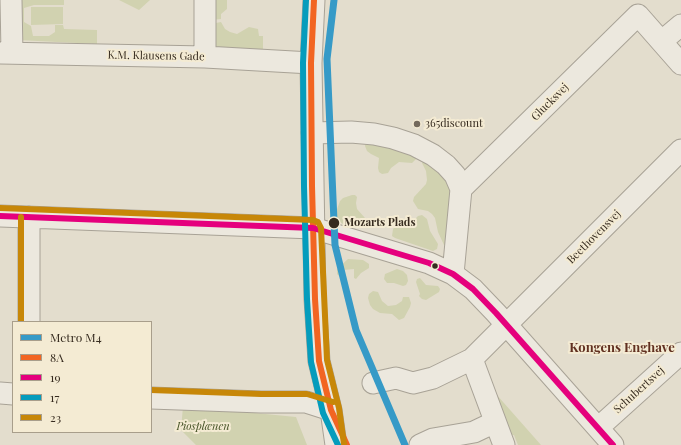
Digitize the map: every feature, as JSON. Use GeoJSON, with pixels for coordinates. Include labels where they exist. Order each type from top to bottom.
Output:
{"type":"FeatureCollection","features":[{"type":"Feature","properties":{"kind":"street"},"geometry":{"type":"LineString","coordinates":[[6,52],[11,0]]}},
{"type":"Feature","properties":{"kind":"street"},"geometry":{"type":"LineString","coordinates":[[205,0],[206,56]]}},
{"type":"Feature","properties":{"kind":"street"},"geometry":{"type":"LineString","coordinates":[[314,0],[311,63],[313,228],[318,361],[331,410],[336,445]]}},
{"type":"Feature","properties":{"kind":"street","name":"Glucksvej"},"geometry":{"type":"LineString","coordinates":[[461,189],[638,15],[662,41]]}},
{"type":"Feature","properties":{"kind":"street"},"geometry":{"type":"LineString","coordinates":[[681,25],[662,41],[681,64]]}},
{"type":"Feature","properties":{"kind":"street","name":"K.M. Klausens Gade"},"geometry":{"type":"LineString","coordinates":[[6,52],[206,56],[311,63]]}},
{"type":"Feature","properties":{"kind":"street"},"geometry":{"type":"LineString","coordinates":[[312,133],[351,132],[374,134],[393,138],[414,145],[433,155],[446,165],[455,175],[461,189],[453,274]]}},
{"type":"Feature","properties":{"kind":"street","name":"Beethovensvej"},"geometry":{"type":"LineString","coordinates":[[373,383],[396,378],[413,383],[433,378],[472,359],[681,150]]}},
{"type":"Feature","properties":{"kind":"street"},"geometry":{"type":"LineString","coordinates":[[0,216],[313,228],[430,263],[453,274],[473,289],[507,325],[613,445]]}},
{"type":"Feature","properties":{"kind":"street"},"geometry":{"type":"LineString","coordinates":[[29,217],[29,321]]}},
{"type":"Feature","properties":{"kind":"street","name":"Schubertsvej"},"geometry":{"type":"LineString","coordinates":[[598,428],[681,352]]}},
{"type":"Feature","properties":{"kind":"street"},"geometry":{"type":"LineString","coordinates":[[472,359],[504,445]]}},
{"type":"Feature","properties":{"kind":"street"},"geometry":{"type":"LineString","coordinates":[[0,393],[12,394]]}},
{"type":"Feature","properties":{"kind":"street"},"geometry":{"type":"LineString","coordinates":[[152,398],[306,402],[331,410],[347,445]]}},
{"type":"Feature","properties":{"kind":"street"},"geometry":{"type":"LineString","coordinates":[[420,445],[433,438],[474,432],[496,422]]}},
{"type":"Feature","properties":{"kind":"green space"},"geometry":{"type":"Polygon","coordinates":[[[16,0],[64,0],[64,5],[34,5],[24,8],[24,22],[31,26],[33,36],[49,36],[55,32],[55,25],[63,25],[64,29],[97,30],[97,44],[18,40],[16,0]]]}},
{"type":"Feature","properties":{"kind":"green space"},"geometry":{"type":"Polygon","coordinates":[[[119,0],[150,0],[139,10],[119,0]]]}},
{"type":"Feature","properties":{"kind":"green space"},"geometry":{"type":"Polygon","coordinates":[[[210,0],[227,0],[227,9],[221,14],[221,19],[211,20],[210,0]]]}},
{"type":"Feature","properties":{"kind":"green space"},"geometry":{"type":"Polygon","coordinates":[[[31,7],[63,7],[63,24],[31,25],[31,7]]]}},
{"type":"Feature","properties":{"kind":"green space"},"geometry":{"type":"Polygon","coordinates":[[[221,22],[225,29],[237,34],[249,27],[258,29],[259,36],[263,36],[263,50],[212,48],[211,24],[221,22]]]}},
{"type":"Feature","properties":{"kind":"green space"},"geometry":{"type":"Polygon","coordinates":[[[366,140],[384,142],[417,158],[412,163],[399,162],[391,168],[388,173],[382,174],[379,172],[378,168],[379,158],[367,151],[365,146],[366,140]]]}},
{"type":"Feature","properties":{"kind":"green space"},"geometry":{"type":"Polygon","coordinates":[[[425,158],[443,173],[452,187],[446,246],[444,245],[438,232],[435,218],[428,211],[418,209],[413,201],[414,197],[426,184],[426,171],[422,163],[425,158]]]}},
{"type":"Feature","properties":{"kind":"green space"},"geometry":{"type":"Polygon","coordinates":[[[352,195],[357,197],[357,209],[365,218],[365,222],[362,226],[343,224],[337,217],[336,212],[340,201],[343,198],[352,195]]]}},
{"type":"Feature","properties":{"kind":"green space"},"geometry":{"type":"Polygon","coordinates":[[[422,215],[427,219],[430,231],[438,244],[437,249],[433,251],[392,236],[393,229],[396,226],[409,225],[418,216],[422,215]]]}},
{"type":"Feature","properties":{"kind":"green space"},"geometry":{"type":"Polygon","coordinates":[[[348,259],[363,260],[369,264],[369,268],[361,273],[356,279],[354,278],[354,269],[343,270],[343,278],[341,278],[337,274],[337,269],[348,259]]]}},
{"type":"Feature","properties":{"kind":"green space"},"geometry":{"type":"Polygon","coordinates":[[[397,269],[403,271],[407,275],[408,281],[406,285],[403,286],[394,283],[387,283],[384,279],[385,274],[397,269]]]}},
{"type":"Feature","properties":{"kind":"green space"},"geometry":{"type":"Polygon","coordinates":[[[420,278],[426,285],[438,286],[440,289],[439,292],[426,300],[422,299],[419,296],[420,294],[416,282],[417,279],[420,278]]]}},
{"type":"Feature","properties":{"kind":"green space"},"geometry":{"type":"Polygon","coordinates":[[[373,291],[378,292],[382,301],[388,306],[396,305],[402,301],[403,297],[409,297],[411,303],[404,318],[399,320],[392,314],[380,313],[373,309],[368,298],[369,294],[373,291]]]}},
{"type":"Feature","properties":{"kind":"green space"},"geometry":{"type":"Polygon","coordinates":[[[485,384],[496,394],[541,445],[518,445],[514,435],[505,436],[485,384]]]}},
{"type":"Feature","properties":{"kind":"green space","name":"Piosplænen"},"geometry":{"type":"Polygon","coordinates":[[[183,406],[296,417],[307,445],[196,445],[181,430],[183,406]]]}},
{"type":"Feature","properties":{"kind":"metro line","name":"M4"},"geometry":{"type":"LineString","coordinates":[[334,0],[327,59],[335,245],[356,330],[405,445]]}},
{"type":"Feature","properties":{"kind":"transit line","name":"17"},"geometry":{"type":"LineString","coordinates":[[306,0],[303,63],[304,186],[307,299],[311,362],[323,413],[338,445]]}},
{"type":"Feature","properties":{"kind":"transit line","name":"8A"},"geometry":{"type":"LineString","coordinates":[[314,0],[311,63],[312,186],[315,299],[319,361],[331,410],[347,445]]}},
{"type":"Feature","properties":{"kind":"transit line","name":"23"},"geometry":{"type":"LineString","coordinates":[[0,208],[313,220],[318,222],[321,228],[327,360],[339,408],[344,444]]}},
{"type":"Feature","properties":{"kind":"transit line","name":"19"},"geometry":{"type":"LineString","coordinates":[[0,216],[313,228],[429,263],[453,274],[473,289],[613,445]]}},
{"type":"Feature","properties":{"kind":"transit line","name":"23"},"geometry":{"type":"LineString","coordinates":[[21,217],[21,321]]}},
{"type":"Feature","properties":{"kind":"transit line","name":"23"},"geometry":{"type":"LineString","coordinates":[[152,390],[307,394],[333,402]]}},
{"type":"Feature","properties":{"kind":"place","name":"365discount"},"geometry":{"type":"Point","coordinates":[417,124]}},
{"type":"Feature","properties":{"kind":"place","name":"Mozarts Plads"},"geometry":{"type":"Point","coordinates":[334,223]}},
{"type":"Feature","properties":{"kind":"district","name":"Kongens Enghave"},"geometry":{"type":"Point","coordinates":[622,348]}}]}
